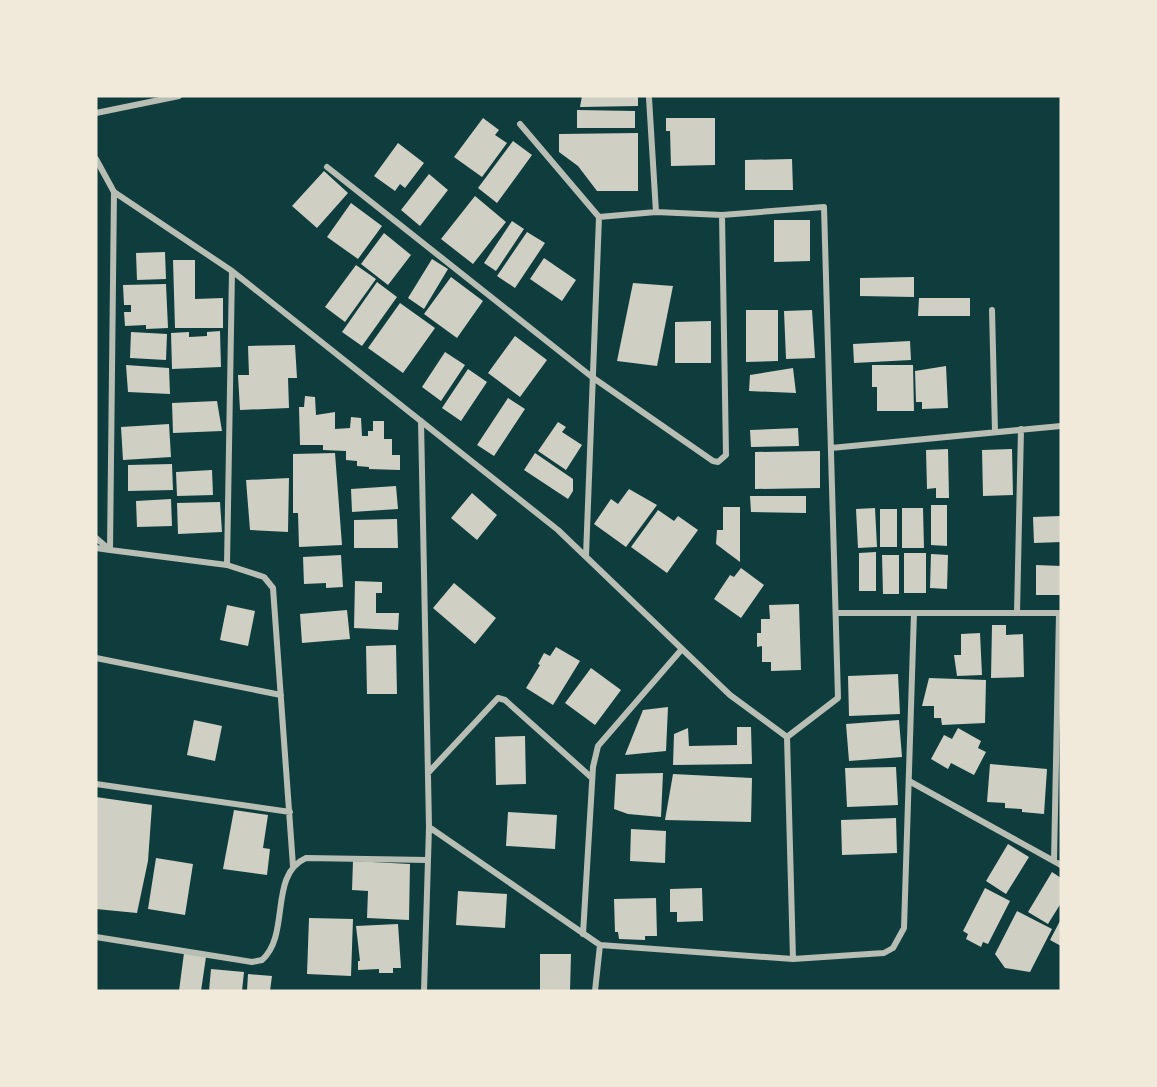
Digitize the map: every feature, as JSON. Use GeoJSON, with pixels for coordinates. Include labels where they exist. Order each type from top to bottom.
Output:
{"type":"FeatureCollection","features":[{"type":"Feature","properties":{"kind":"street"},"geometry":{"type":"LineString","coordinates":[[96,113],[179,96]]}},
{"type":"Feature","properties":{"kind":"street"},"geometry":{"type":"LineString","coordinates":[[649,98],[656,212]]}},
{"type":"Feature","properties":{"kind":"street"},"geometry":{"type":"LineString","coordinates":[[520,124],[598,217],[585,556]]}},
{"type":"Feature","properties":{"kind":"street"},"geometry":{"type":"LineString","coordinates":[[96,159],[114,192],[232,271],[558,530],[730,694],[787,737]]}},
{"type":"Feature","properties":{"kind":"street"},"geometry":{"type":"LineString","coordinates":[[327,167],[591,377],[713,461],[723,460],[726,455],[722,215]]}},
{"type":"Feature","properties":{"kind":"street"},"geometry":{"type":"LineString","coordinates":[[110,550],[114,192]]}},
{"type":"Feature","properties":{"kind":"street"},"geometry":{"type":"LineString","coordinates":[[598,217],[656,212],[722,215],[825,207],[838,698],[787,737]]}},
{"type":"Feature","properties":{"kind":"street"},"geometry":{"type":"LineString","coordinates":[[227,566],[232,271]]}},
{"type":"Feature","properties":{"kind":"street"},"geometry":{"type":"LineString","coordinates":[[992,310],[995,432]]}},
{"type":"Feature","properties":{"kind":"street"},"geometry":{"type":"LineString","coordinates":[[421,421],[429,827],[424,991]]}},
{"type":"Feature","properties":{"kind":"street"},"geometry":{"type":"LineString","coordinates":[[831,448],[1061,426]]}},
{"type":"Feature","properties":{"kind":"street"},"geometry":{"type":"LineString","coordinates":[[1017,613],[1021,429]]}},
{"type":"Feature","properties":{"kind":"street"},"geometry":{"type":"LineString","coordinates":[[96,538],[110,550]]}},
{"type":"Feature","properties":{"kind":"street"},"geometry":{"type":"LineString","coordinates":[[96,548],[227,566],[264,577],[272,583],[293,867]]}},
{"type":"Feature","properties":{"kind":"street"},"geometry":{"type":"LineString","coordinates":[[836,613],[1060,613],[1058,863],[909,781]]}},
{"type":"Feature","properties":{"kind":"street"},"geometry":{"type":"LineString","coordinates":[[429,827],[600,945],[793,959],[884,953],[893,948],[904,928],[914,613]]}},
{"type":"Feature","properties":{"kind":"street"},"geometry":{"type":"LineString","coordinates":[[584,934],[595,756],[604,737],[682,649]]}},
{"type":"Feature","properties":{"kind":"street"},"geometry":{"type":"LineString","coordinates":[[96,658],[281,695]]}},
{"type":"Feature","properties":{"kind":"street"},"geometry":{"type":"LineString","coordinates":[[428,774],[498,698],[505,700],[592,778]]}},
{"type":"Feature","properties":{"kind":"street"},"geometry":{"type":"LineString","coordinates":[[787,737],[793,959]]}},
{"type":"Feature","properties":{"kind":"street"},"geometry":{"type":"LineString","coordinates":[[96,784],[290,812]]}},
{"type":"Feature","properties":{"kind":"street"},"geometry":{"type":"LineString","coordinates":[[96,937],[252,962],[262,960],[275,943],[286,880],[293,867],[306,858],[428,860]]}},
{"type":"Feature","properties":{"kind":"street"},"geometry":{"type":"LineString","coordinates":[[595,991],[600,945]]}},
{"type":"Feature","properties":{"kind":"building"},"geometry":{"type":"Polygon","coordinates":[[[582,96],[638,96],[638,106],[580,107],[582,96]]]}},
{"type":"Feature","properties":{"kind":"building"},"geometry":{"type":"Polygon","coordinates":[[[577,110],[635,111],[635,128],[577,128],[577,110]]]}},
{"type":"Feature","properties":{"kind":"building"},"geometry":{"type":"Polygon","coordinates":[[[483,118],[499,130],[495,135],[507,143],[482,177],[454,157],[483,118]]]}},
{"type":"Feature","properties":{"kind":"building"},"geometry":{"type":"Polygon","coordinates":[[[666,118],[715,118],[715,165],[671,166],[670,131],[666,131],[666,118]]]}},
{"type":"Feature","properties":{"kind":"building"},"geometry":{"type":"Polygon","coordinates":[[[638,133],[638,191],[597,191],[578,166],[559,152],[559,134],[638,133]]]}},
{"type":"Feature","properties":{"kind":"building"},"geometry":{"type":"Polygon","coordinates":[[[513,141],[532,155],[497,203],[478,188],[513,141]]]}},
{"type":"Feature","properties":{"kind":"building"},"geometry":{"type":"Polygon","coordinates":[[[398,143],[424,163],[405,188],[400,184],[395,191],[374,176],[398,143]]]}},
{"type":"Feature","properties":{"kind":"building"},"geometry":{"type":"Polygon","coordinates":[[[792,159],[793,190],[745,190],[745,160],[792,159]]]}},
{"type":"Feature","properties":{"kind":"building"},"geometry":{"type":"Polygon","coordinates":[[[324,171],[348,193],[317,228],[292,206],[324,171]]]}},
{"type":"Feature","properties":{"kind":"building"},"geometry":{"type":"Polygon","coordinates":[[[429,174],[448,190],[420,226],[401,210],[429,174]]]}},
{"type":"Feature","properties":{"kind":"building"},"geometry":{"type":"Polygon","coordinates":[[[475,196],[506,222],[473,264],[441,239],[475,196]]]}},
{"type":"Feature","properties":{"kind":"building"},"geometry":{"type":"Polygon","coordinates":[[[351,203],[382,226],[358,259],[327,237],[351,203]]]}},
{"type":"Feature","properties":{"kind":"building"},"geometry":{"type":"Polygon","coordinates":[[[774,220],[810,220],[810,261],[774,262],[774,220]]]}},
{"type":"Feature","properties":{"kind":"building"},"geometry":{"type":"Polygon","coordinates":[[[512,221],[524,229],[496,271],[484,263],[512,221]]]}},
{"type":"Feature","properties":{"kind":"building"},"geometry":{"type":"Polygon","coordinates":[[[527,232],[545,243],[515,288],[497,276],[527,232]]]}},
{"type":"Feature","properties":{"kind":"building"},"geometry":{"type":"Polygon","coordinates":[[[384,233],[411,255],[388,285],[361,264],[384,233]]]}},
{"type":"Feature","properties":{"kind":"building"},"geometry":{"type":"Polygon","coordinates":[[[165,252],[166,279],[137,280],[136,253],[165,252]]]}},
{"type":"Feature","properties":{"kind":"building"},"geometry":{"type":"Polygon","coordinates":[[[544,258],[576,280],[562,301],[530,279],[544,258]]]}},
{"type":"Feature","properties":{"kind":"building"},"geometry":{"type":"Polygon","coordinates":[[[432,259],[448,269],[424,309],[408,298],[432,259]]]}},
{"type":"Feature","properties":{"kind":"building"},"geometry":{"type":"Polygon","coordinates":[[[173,260],[195,260],[195,299],[223,298],[223,328],[175,328],[173,260]]]}},
{"type":"Feature","properties":{"kind":"building"},"geometry":{"type":"Polygon","coordinates":[[[356,265],[376,279],[345,322],[325,307],[356,265]]]}},
{"type":"Feature","properties":{"kind":"building"},"geometry":{"type":"Polygon","coordinates":[[[451,277],[483,301],[457,338],[424,314],[451,277]]]}},
{"type":"Feature","properties":{"kind":"building"},"geometry":{"type":"Polygon","coordinates":[[[914,277],[914,297],[860,296],[860,278],[914,277]]]}},
{"type":"Feature","properties":{"kind":"building"},"geometry":{"type":"Polygon","coordinates":[[[377,282],[397,297],[362,346],[342,332],[377,282]]]}},
{"type":"Feature","properties":{"kind":"building"},"geometry":{"type":"Polygon","coordinates":[[[633,283],[673,286],[657,366],[617,361],[633,283]]]}},
{"type":"Feature","properties":{"kind":"building"},"geometry":{"type":"Polygon","coordinates":[[[166,284],[168,328],[146,329],[146,325],[125,326],[124,312],[131,312],[131,305],[124,305],[123,285],[166,284]]]}},
{"type":"Feature","properties":{"kind":"building"},"geometry":{"type":"Polygon","coordinates":[[[919,298],[970,298],[970,316],[918,316],[919,298]]]}},
{"type":"Feature","properties":{"kind":"building"},"geometry":{"type":"Polygon","coordinates":[[[400,303],[435,328],[403,373],[368,348],[400,303]]]}},
{"type":"Feature","properties":{"kind":"building"},"geometry":{"type":"Polygon","coordinates":[[[746,310],[778,310],[778,361],[746,362],[746,310]]]}},
{"type":"Feature","properties":{"kind":"building"},"geometry":{"type":"Polygon","coordinates":[[[812,310],[815,358],[786,359],[784,311],[812,310]]]}},
{"type":"Feature","properties":{"kind":"building"},"geometry":{"type":"Polygon","coordinates":[[[711,321],[711,363],[675,363],[675,322],[711,321]]]}},
{"type":"Feature","properties":{"kind":"building"},"geometry":{"type":"Polygon","coordinates":[[[220,331],[221,367],[172,369],[171,333],[189,332],[189,337],[207,336],[207,332],[220,331]]]}},
{"type":"Feature","properties":{"kind":"building"},"geometry":{"type":"Polygon","coordinates":[[[131,332],[167,334],[166,360],[130,358],[131,332]]]}},
{"type":"Feature","properties":{"kind":"building"},"geometry":{"type":"Polygon","coordinates":[[[515,336],[547,360],[520,397],[488,373],[515,336]]]}},
{"type":"Feature","properties":{"kind":"building"},"geometry":{"type":"Polygon","coordinates":[[[910,341],[911,360],[854,363],[853,344],[910,341]]]}},
{"type":"Feature","properties":{"kind":"building"},"geometry":{"type":"Polygon","coordinates":[[[295,345],[297,378],[288,378],[289,408],[240,410],[238,375],[249,375],[248,346],[295,345]]]}},
{"type":"Feature","properties":{"kind":"building"},"geometry":{"type":"Polygon","coordinates":[[[445,352],[465,365],[441,401],[422,387],[445,352]]]}},
{"type":"Feature","properties":{"kind":"building"},"geometry":{"type":"Polygon","coordinates":[[[126,365],[169,368],[170,394],[128,392],[126,365]]]}},
{"type":"Feature","properties":{"kind":"building"},"geometry":{"type":"Polygon","coordinates":[[[872,365],[913,365],[914,411],[877,411],[877,387],[872,387],[872,365]]]}},
{"type":"Feature","properties":{"kind":"building"},"geometry":{"type":"Polygon","coordinates":[[[946,366],[948,408],[922,409],[922,402],[916,402],[915,371],[946,366]]]}},
{"type":"Feature","properties":{"kind":"building"},"geometry":{"type":"Polygon","coordinates":[[[793,368],[796,393],[749,391],[750,375],[793,368]]]}},
{"type":"Feature","properties":{"kind":"building"},"geometry":{"type":"Polygon","coordinates":[[[468,369],[487,382],[461,421],[442,408],[468,369]]]}},
{"type":"Feature","properties":{"kind":"building"},"geometry":{"type":"Polygon","coordinates":[[[305,396],[315,397],[316,415],[335,412],[335,429],[350,428],[351,417],[361,418],[362,436],[368,436],[368,431],[373,431],[373,421],[384,421],[384,439],[392,439],[392,455],[400,455],[400,470],[369,469],[369,467],[357,466],[357,461],[346,460],[346,451],[323,450],[323,445],[300,445],[299,407],[304,407],[305,396]]]}},
{"type":"Feature","properties":{"kind":"building"},"geometry":{"type":"Polygon","coordinates":[[[508,398],[525,409],[494,456],[477,445],[508,398]]]}},
{"type":"Feature","properties":{"kind":"building"},"geometry":{"type":"Polygon","coordinates":[[[217,401],[222,431],[173,433],[172,403],[217,401]]]}},
{"type":"Feature","properties":{"kind":"building"},"geometry":{"type":"Polygon","coordinates":[[[558,422],[566,427],[562,432],[582,445],[566,470],[538,451],[558,422]]]}},
{"type":"Feature","properties":{"kind":"building"},"geometry":{"type":"Polygon","coordinates":[[[169,424],[171,457],[123,460],[121,427],[169,424]]]}},
{"type":"Feature","properties":{"kind":"building"},"geometry":{"type":"Polygon","coordinates":[[[798,428],[799,446],[751,447],[750,430],[798,428]]]}},
{"type":"Feature","properties":{"kind":"building"},"geometry":{"type":"Polygon","coordinates":[[[948,449],[949,498],[936,498],[936,488],[927,489],[926,450],[948,449]]]}},
{"type":"Feature","properties":{"kind":"building"},"geometry":{"type":"Polygon","coordinates":[[[1012,449],[1013,495],[983,496],[982,450],[1012,449]]]}},
{"type":"Feature","properties":{"kind":"building"},"geometry":{"type":"Polygon","coordinates":[[[820,451],[820,488],[755,489],[755,452],[820,451]]]}},
{"type":"Feature","properties":{"kind":"building"},"geometry":{"type":"Polygon","coordinates":[[[335,453],[342,545],[299,547],[298,513],[293,513],[293,454],[335,453]]]}},
{"type":"Feature","properties":{"kind":"building"},"geometry":{"type":"Polygon","coordinates":[[[535,453],[573,479],[573,491],[568,499],[524,470],[535,453]]]}},
{"type":"Feature","properties":{"kind":"building"},"geometry":{"type":"Polygon","coordinates":[[[172,464],[173,490],[128,491],[128,465],[172,464]]]}},
{"type":"Feature","properties":{"kind":"building"},"geometry":{"type":"Polygon","coordinates":[[[212,470],[213,495],[177,496],[176,472],[212,470]]]}},
{"type":"Feature","properties":{"kind":"building"},"geometry":{"type":"Polygon","coordinates":[[[289,478],[288,532],[250,530],[246,480],[289,478]]]}},
{"type":"Feature","properties":{"kind":"building"},"geometry":{"type":"Polygon","coordinates":[[[396,486],[398,509],[352,512],[351,489],[396,486]]]}},
{"type":"Feature","properties":{"kind":"building"},"geometry":{"type":"Polygon","coordinates":[[[629,489],[657,505],[626,547],[594,524],[611,499],[618,504],[629,489]]]}},
{"type":"Feature","properties":{"kind":"building"},"geometry":{"type":"Polygon","coordinates":[[[472,493],[497,515],[477,540],[451,518],[472,493]]]}},
{"type":"Feature","properties":{"kind":"building"},"geometry":{"type":"Polygon","coordinates":[[[750,496],[806,496],[806,513],[751,512],[750,496]]]}},
{"type":"Feature","properties":{"kind":"building"},"geometry":{"type":"Polygon","coordinates":[[[171,499],[172,526],[137,527],[136,501],[171,499]]]}},
{"type":"Feature","properties":{"kind":"building"},"geometry":{"type":"Polygon","coordinates":[[[220,502],[222,532],[178,534],[177,503],[220,502]]]}},
{"type":"Feature","properties":{"kind":"building"},"geometry":{"type":"Polygon","coordinates":[[[931,505],[947,505],[947,546],[931,545],[931,505]]]}},
{"type":"Feature","properties":{"kind":"building"},"geometry":{"type":"Polygon","coordinates":[[[723,507],[740,507],[740,562],[716,544],[717,530],[723,530],[723,507]]]}},
{"type":"Feature","properties":{"kind":"building"},"geometry":{"type":"Polygon","coordinates":[[[875,508],[877,547],[858,548],[856,509],[875,508]]]}},
{"type":"Feature","properties":{"kind":"building"},"geometry":{"type":"Polygon","coordinates":[[[902,508],[923,508],[924,548],[902,548],[902,508]]]}},
{"type":"Feature","properties":{"kind":"building"},"geometry":{"type":"Polygon","coordinates":[[[880,509],[897,509],[897,547],[880,547],[880,509]]]}},
{"type":"Feature","properties":{"kind":"building"},"geometry":{"type":"Polygon","coordinates":[[[658,510],[674,521],[678,516],[698,530],[667,573],[631,547],[658,510]]]}},
{"type":"Feature","properties":{"kind":"building"},"geometry":{"type":"Polygon","coordinates":[[[1061,516],[1061,542],[1034,543],[1033,517],[1061,516]]]}},
{"type":"Feature","properties":{"kind":"building"},"geometry":{"type":"Polygon","coordinates":[[[397,519],[398,548],[354,548],[354,520],[397,519]]]}},
{"type":"Feature","properties":{"kind":"building"},"geometry":{"type":"Polygon","coordinates":[[[876,552],[876,591],[859,591],[859,553],[876,552]]]}},
{"type":"Feature","properties":{"kind":"building"},"geometry":{"type":"Polygon","coordinates":[[[904,553],[926,553],[926,593],[904,593],[904,553]]]}},
{"type":"Feature","properties":{"kind":"building"},"geometry":{"type":"Polygon","coordinates":[[[931,554],[948,555],[947,589],[930,588],[931,554]]]}},
{"type":"Feature","properties":{"kind":"building"},"geometry":{"type":"Polygon","coordinates":[[[341,555],[343,587],[326,588],[326,583],[304,584],[303,557],[341,555]]]}},
{"type":"Feature","properties":{"kind":"building"},"geometry":{"type":"Polygon","coordinates":[[[882,555],[899,555],[899,594],[883,594],[882,555]]]}},
{"type":"Feature","properties":{"kind":"building"},"geometry":{"type":"Polygon","coordinates":[[[1036,565],[1061,566],[1061,595],[1036,595],[1036,565]]]}},
{"type":"Feature","properties":{"kind":"building"},"geometry":{"type":"Polygon","coordinates":[[[741,568],[764,585],[741,618],[714,599],[730,575],[734,577],[741,568]]]}},
{"type":"Feature","properties":{"kind":"building"},"geometry":{"type":"Polygon","coordinates":[[[355,581],[382,582],[382,593],[376,593],[376,613],[399,613],[398,630],[354,628],[355,581]]]}},
{"type":"Feature","properties":{"kind":"building"},"geometry":{"type":"Polygon","coordinates":[[[454,583],[496,618],[475,644],[433,608],[454,583]]]}},
{"type":"Feature","properties":{"kind":"building"},"geometry":{"type":"Polygon","coordinates":[[[799,604],[801,670],[771,671],[771,662],[762,662],[762,646],[757,647],[757,633],[761,633],[761,619],[770,619],[769,605],[799,604]]]}},
{"type":"Feature","properties":{"kind":"building"},"geometry":{"type":"Polygon","coordinates":[[[227,605],[255,611],[248,646],[220,640],[227,605]]]}},
{"type":"Feature","properties":{"kind":"building"},"geometry":{"type":"Polygon","coordinates":[[[347,610],[350,639],[302,643],[300,614],[347,610]]]}},
{"type":"Feature","properties":{"kind":"building"},"geometry":{"type":"Polygon","coordinates":[[[992,625],[1006,625],[1006,635],[1023,634],[1024,677],[991,678],[992,625]]]}},
{"type":"Feature","properties":{"kind":"building"},"geometry":{"type":"Polygon","coordinates":[[[980,633],[982,675],[957,676],[954,655],[961,655],[961,634],[980,633]]]}},
{"type":"Feature","properties":{"kind":"building"},"geometry":{"type":"Polygon","coordinates":[[[396,645],[397,694],[367,694],[366,646],[396,645]]]}},
{"type":"Feature","properties":{"kind":"building"},"geometry":{"type":"Polygon","coordinates":[[[556,647],[580,661],[553,705],[526,688],[540,665],[538,664],[544,653],[550,656],[556,647]]]}},
{"type":"Feature","properties":{"kind":"building"},"geometry":{"type":"Polygon","coordinates":[[[591,668],[621,690],[595,725],[565,703],[591,668]]]}},
{"type":"Feature","properties":{"kind":"building"},"geometry":{"type":"Polygon","coordinates":[[[898,674],[900,714],[849,716],[848,676],[898,674]]]}},
{"type":"Feature","properties":{"kind":"building"},"geometry":{"type":"Polygon","coordinates":[[[929,678],[986,680],[985,723],[942,725],[941,718],[934,718],[934,706],[922,706],[929,678]]]}},
{"type":"Feature","properties":{"kind":"building"},"geometry":{"type":"Polygon","coordinates":[[[668,707],[666,751],[625,755],[643,710],[668,707]]]}},
{"type":"Feature","properties":{"kind":"building"},"geometry":{"type":"Polygon","coordinates":[[[194,720],[222,726],[215,761],[187,755],[194,720]]]}},
{"type":"Feature","properties":{"kind":"building"},"geometry":{"type":"Polygon","coordinates":[[[899,720],[902,757],[849,761],[846,724],[899,720]]]}},
{"type":"Feature","properties":{"kind":"building"},"geometry":{"type":"Polygon","coordinates":[[[737,727],[751,727],[752,764],[673,765],[674,734],[688,728],[689,746],[737,745],[737,727]]]}},
{"type":"Feature","properties":{"kind":"building"},"geometry":{"type":"Polygon","coordinates":[[[958,728],[981,741],[978,748],[986,752],[974,775],[951,763],[948,769],[931,759],[944,735],[952,739],[958,728]]]}},
{"type":"Feature","properties":{"kind":"building"},"geometry":{"type":"Polygon","coordinates":[[[525,736],[526,784],[496,785],[495,737],[525,736]]]}},
{"type":"Feature","properties":{"kind":"building"},"geometry":{"type":"Polygon","coordinates":[[[990,764],[1047,769],[1044,814],[1005,808],[1005,803],[987,802],[990,764]]]}},
{"type":"Feature","properties":{"kind":"building"},"geometry":{"type":"Polygon","coordinates":[[[896,767],[898,805],[847,807],[845,768],[896,767]]]}},
{"type":"Feature","properties":{"kind":"building"},"geometry":{"type":"Polygon","coordinates":[[[663,773],[661,817],[628,814],[614,809],[616,774],[663,773]]]}},
{"type":"Feature","properties":{"kind":"building"},"geometry":{"type":"Polygon","coordinates":[[[673,774],[752,778],[751,822],[665,820],[673,774]]]}},
{"type":"Feature","properties":{"kind":"building"},"geometry":{"type":"Polygon","coordinates":[[[96,797],[152,805],[148,861],[137,913],[96,909],[96,797]]]}},
{"type":"Feature","properties":{"kind":"building"},"geometry":{"type":"Polygon","coordinates":[[[234,810],[268,815],[263,848],[270,849],[267,875],[223,869],[234,810]]]}},
{"type":"Feature","properties":{"kind":"building"},"geometry":{"type":"Polygon","coordinates":[[[508,812],[557,815],[555,849],[506,846],[508,812]]]}},
{"type":"Feature","properties":{"kind":"building"},"geometry":{"type":"Polygon","coordinates":[[[896,818],[897,853],[842,855],[841,820],[896,818]]]}},
{"type":"Feature","properties":{"kind":"building"},"geometry":{"type":"Polygon","coordinates":[[[631,829],[666,831],[665,863],[630,861],[631,829]]]}},
{"type":"Feature","properties":{"kind":"building"},"geometry":{"type":"Polygon","coordinates":[[[1008,844],[1029,857],[1006,894],[986,881],[1008,844]]]}},
{"type":"Feature","properties":{"kind":"building"},"geometry":{"type":"Polygon","coordinates":[[[156,858],[193,864],[185,915],[148,909],[156,858]]]}},
{"type":"Feature","properties":{"kind":"building"},"geometry":{"type":"Polygon","coordinates":[[[353,861],[410,864],[409,920],[367,918],[368,891],[352,890],[353,861]]]}},
{"type":"Feature","properties":{"kind":"building"},"geometry":{"type":"Polygon","coordinates":[[[1052,872],[1061,878],[1061,903],[1048,924],[1028,912],[1052,872]]]}},
{"type":"Feature","properties":{"kind":"building"},"geometry":{"type":"Polygon","coordinates":[[[702,888],[703,921],[677,922],[677,912],[670,912],[670,889],[702,888]]]}},
{"type":"Feature","properties":{"kind":"building"},"geometry":{"type":"Polygon","coordinates":[[[985,888],[1010,901],[988,944],[983,942],[981,947],[966,939],[968,934],[963,931],[985,888]]]}},
{"type":"Feature","properties":{"kind":"building"},"geometry":{"type":"Polygon","coordinates":[[[458,891],[507,894],[505,928],[456,925],[458,891]]]}},
{"type":"Feature","properties":{"kind":"building"},"geometry":{"type":"Polygon","coordinates":[[[656,898],[657,936],[645,936],[645,940],[619,939],[618,932],[615,932],[614,899],[656,898]]]}},
{"type":"Feature","properties":{"kind":"building"},"geometry":{"type":"Polygon","coordinates":[[[1017,911],[1052,929],[1030,972],[1005,968],[995,954],[1017,911]]]}},
{"type":"Feature","properties":{"kind":"building"},"geometry":{"type":"Polygon","coordinates":[[[309,918],[353,919],[351,976],[307,974],[309,918]]]}},
{"type":"Feature","properties":{"kind":"building"},"geometry":{"type":"Polygon","coordinates":[[[1061,919],[1061,946],[1050,940],[1061,919]]]}},
{"type":"Feature","properties":{"kind":"building"},"geometry":{"type":"Polygon","coordinates":[[[398,924],[401,968],[393,968],[393,973],[379,973],[379,969],[358,970],[358,961],[360,961],[356,926],[398,924]]]}},
{"type":"Feature","properties":{"kind":"building"},"geometry":{"type":"Polygon","coordinates":[[[184,953],[206,957],[201,991],[179,991],[184,953]]]}},
{"type":"Feature","properties":{"kind":"building"},"geometry":{"type":"Polygon","coordinates":[[[540,954],[571,954],[570,991],[540,991],[540,954]]]}},
{"type":"Feature","properties":{"kind":"building"},"geometry":{"type":"Polygon","coordinates":[[[211,969],[244,972],[242,991],[209,991],[211,969]]]}},
{"type":"Feature","properties":{"kind":"building"},"geometry":{"type":"Polygon","coordinates":[[[248,974],[272,976],[270,991],[247,991],[248,974]]]}}]}
